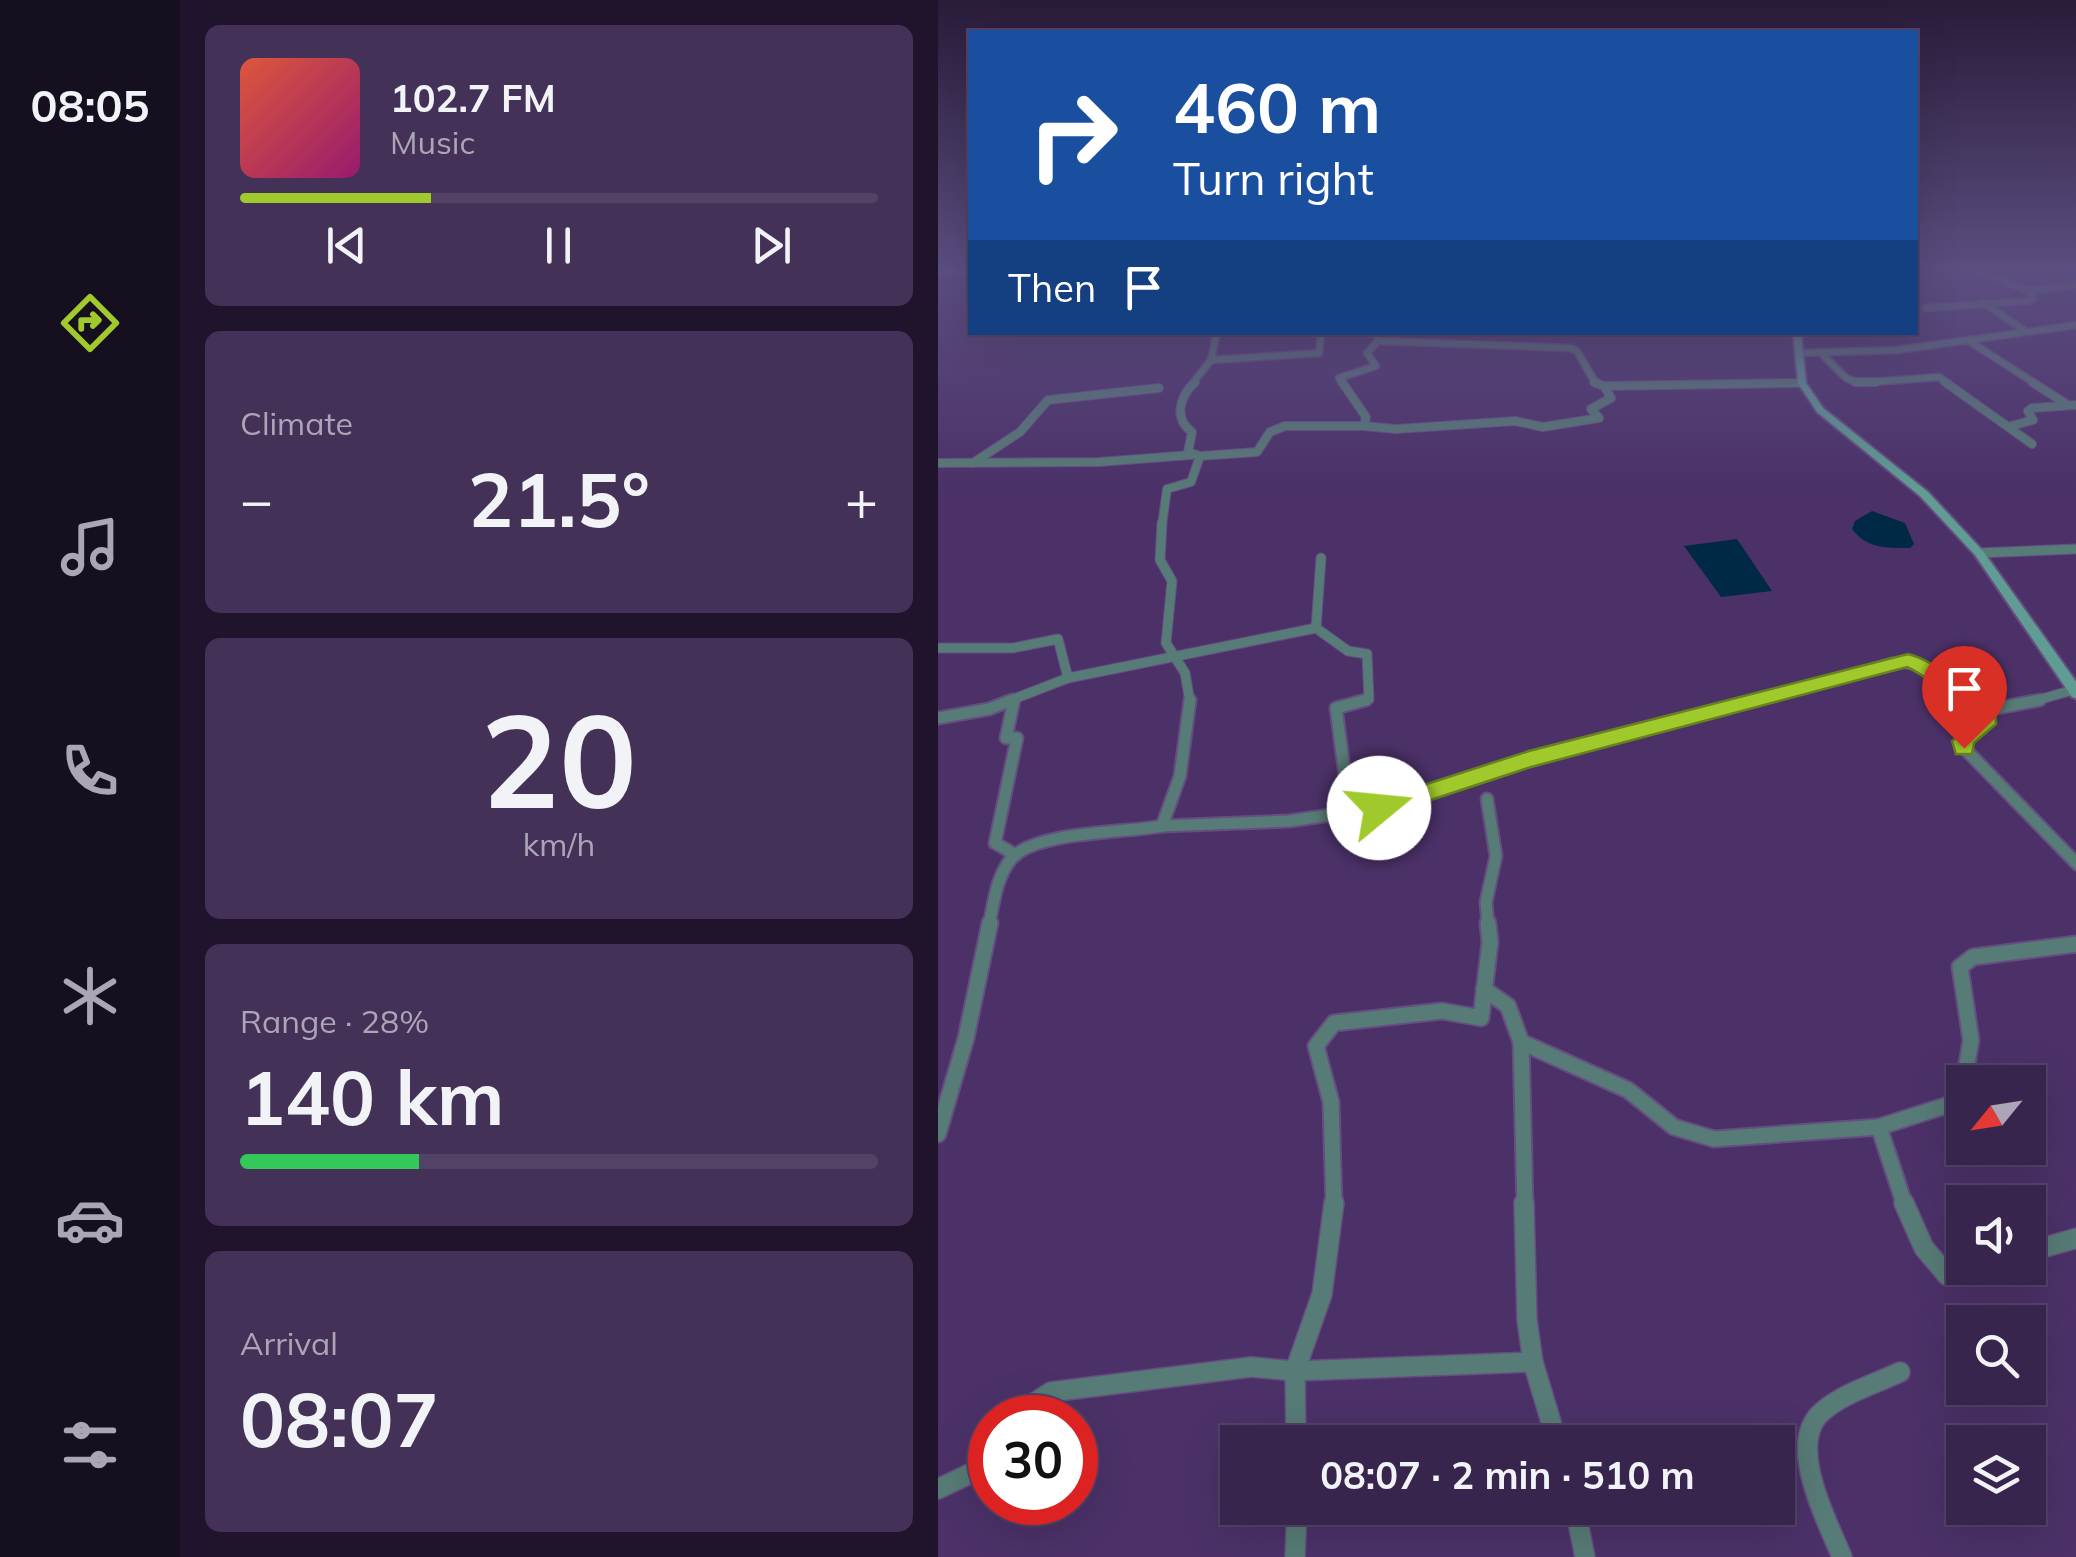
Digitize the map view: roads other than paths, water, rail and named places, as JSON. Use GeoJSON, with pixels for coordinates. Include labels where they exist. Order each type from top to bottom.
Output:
{"type":"FeatureCollection","features":[{"type":"Feature","properties":{"kind":"main road"},"geometry":{"type":"LineString","coordinates":[[1798,344],[1802,383],[1820,410],[1924,494],[1979,554],[2075,692]]}},
{"type":"Feature","properties":{"kind":"street"},"geometry":{"type":"LineString","coordinates":[[1162,826],[1170,809],[1185,745],[1189,691],[1187,675],[1174,657],[1166,630],[1172,581],[1160,560],[1162,507],[1167,489],[1194,478],[1192,432],[1181,419],[1182,392],[1212,360],[1215,344]]}},
{"type":"Feature","properties":{"kind":"street"},"geometry":{"type":"LineString","coordinates":[[1212,360],[1319,353],[1320,344]]}},
{"type":"Feature","properties":{"kind":"street"},"geometry":{"type":"LineString","coordinates":[[1364,426],[1366,417],[1339,378],[1376,366],[1368,353],[1374,344]]}},
{"type":"Feature","properties":{"kind":"street"},"geometry":{"type":"LineString","coordinates":[[1522,344],[1571,348],[1596,385],[1802,383]]}},
{"type":"Feature","properties":{"kind":"street"},"geometry":{"type":"LineString","coordinates":[[1799,353],[1897,350],[1948,344]]}},
{"type":"Feature","properties":{"kind":"street"},"geometry":{"type":"LineString","coordinates":[[1973,344],[2072,405]]}},
{"type":"Feature","properties":{"kind":"street"},"geometry":{"type":"LineString","coordinates":[[1820,352],[1846,378],[1858,384],[1938,377],[2032,444]]}},
{"type":"Feature","properties":{"kind":"street"},"geometry":{"type":"LineString","coordinates":[[938,463],[1099,462],[1257,452],[1270,432],[1285,426],[1396,429],[1515,421],[1543,427],[1598,418],[1591,409],[1610,398],[1604,386]]}},
{"type":"Feature","properties":{"kind":"street"},"geometry":{"type":"LineString","coordinates":[[972,462],[1020,432],[1048,400],[1158,388]]}},
{"type":"Feature","properties":{"kind":"street"},"geometry":{"type":"LineString","coordinates":[[2011,426],[2034,420],[2028,411],[2032,408],[2072,405]]}},
{"type":"Feature","properties":{"kind":"street"},"geometry":{"type":"LineString","coordinates":[[1979,554],[2076,548]]}},
{"type":"Feature","properties":{"kind":"street"},"geometry":{"type":"LineString","coordinates":[[1316,628],[1322,558]]}},
{"type":"Feature","properties":{"kind":"street"},"geometry":{"type":"LineString","coordinates":[[938,718],[989,710],[1068,678],[1316,628],[1348,652],[1366,654],[1370,700],[1336,708],[1350,813]]}},
{"type":"Feature","properties":{"kind":"street"},"geometry":{"type":"LineString","coordinates":[[938,648],[1014,648],[1058,638],[1068,678]]}},
{"type":"Feature","properties":{"kind":"street"},"geometry":{"type":"LineString","coordinates":[[938,1134],[966,1038],[998,882],[1016,854],[1042,844],[1162,826],[1289,822],[1350,813],[1442,789],[1529,759],[1892,662],[1908,660],[1920,665],[1937,674],[1968,702],[1987,707],[2002,708],[2075,692]]}},
{"type":"Feature","properties":{"kind":"street"},"geometry":{"type":"LineString","coordinates":[[1014,699],[1006,738],[1016,738],[995,842],[1016,854]]}},
{"type":"Feature","properties":{"kind":"street"},"geometry":{"type":"LineString","coordinates":[[1987,707],[1985,724],[1962,741],[1964,748],[2076,864]]}},
{"type":"Feature","properties":{"kind":"street"},"geometry":{"type":"LineString","coordinates":[[1296,1425],[1296,1371],[1324,1286],[1336,1186],[1328,1076],[1316,1046],[1334,1022],[1442,1011],[1481,1018],[1490,942],[1486,902],[1496,856],[1487,799]]}},
{"type":"Feature","properties":{"kind":"street"},"geometry":{"type":"LineString","coordinates":[[1967,1065],[1972,1037],[1960,966],[1973,957],[2076,944]]}},
{"type":"Feature","properties":{"kind":"street"},"geometry":{"type":"LineString","coordinates":[[1484,989],[1508,1006],[1521,1042],[1526,1320],[1552,1425]]}},
{"type":"Feature","properties":{"kind":"street"},"geometry":{"type":"LineString","coordinates":[[1521,1042],[1628,1090],[1674,1127],[1714,1140],[1878,1127],[1946,1106]]}},
{"type":"Feature","properties":{"kind":"street"},"geometry":{"type":"LineString","coordinates":[[1878,1127],[1919,1238],[1934,1267],[1946,1274]]}},
{"type":"Feature","properties":{"kind":"street"},"geometry":{"type":"LineString","coordinates":[[2046,1247],[2076,1238]]}},
{"type":"Feature","properties":{"kind":"street"},"geometry":{"type":"LineString","coordinates":[[1047,1395],[1250,1367],[1296,1371],[1534,1362]]}},
{"type":"Feature","properties":{"kind":"street"},"geometry":{"type":"LineString","coordinates":[[1842,1557],[1804,1450],[1808,1427],[1820,1412],[1900,1372]]}},
{"type":"Feature","properties":{"kind":"street"},"geometry":{"type":"LineString","coordinates":[[938,1489],[968,1475]]}},
{"type":"Feature","properties":{"kind":"street"},"geometry":{"type":"LineString","coordinates":[[1295,1557],[1296,1525]]}},
{"type":"Feature","properties":{"kind":"street"},"geometry":{"type":"LineString","coordinates":[[1579,1525],[1585,1557]]}},
{"type":"Feature","properties":{"kind":"water"},"geometry":{"type":"Polygon","coordinates":[[[1872,511],[1905,523],[1914,544],[1910,548],[1885,547],[1858,536],[1852,529],[1855,521],[1872,511]]]}},
{"type":"Feature","properties":{"kind":"water"},"geometry":{"type":"Polygon","coordinates":[[[1737,539],[1772,591],[1721,597],[1684,546],[1737,539]]]}}]}
